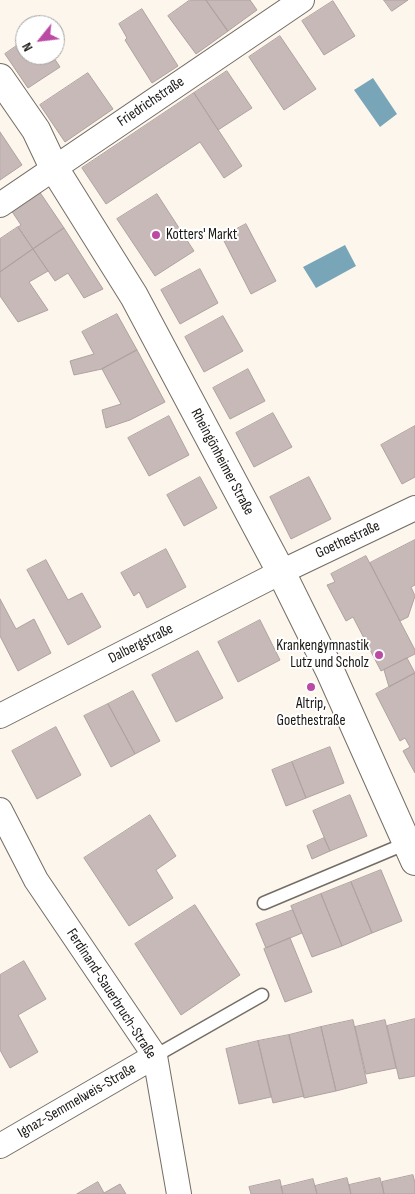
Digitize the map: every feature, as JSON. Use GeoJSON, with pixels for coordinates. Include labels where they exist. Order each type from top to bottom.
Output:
{"type":"FeatureCollection","features":[{"type":"Feature","properties":{"kind":"street","name":"Friedrichstraße"},"geometry":{"type":"LineString","coordinates":[[0,205],[302,0]]}},
{"type":"Feature","properties":{"kind":"street","name":"Rheingönheimer Straße"},"geometry":{"type":"LineString","coordinates":[[0,78],[36,130],[54,168],[134,296],[281,572],[330,671],[411,852]]}},
{"type":"Feature","properties":{"kind":"street","name":"Goethestraße"},"geometry":{"type":"LineString","coordinates":[[281,572],[415,508]]}},
{"type":"Feature","properties":{"kind":"street","name":"Dalbergstraße"},"geometry":{"type":"LineString","coordinates":[[0,716],[281,572]]}},
{"type":"Feature","properties":{"kind":"street","name":"Ferdinand-Sauerbruch-Straße"},"geometry":{"type":"LineString","coordinates":[[0,810],[36,880],[155,1056],[179,1194]]}},
{"type":"Feature","properties":{"kind":"street","name":"Ignaz-Semmelweis-Straße"},"geometry":{"type":"LineString","coordinates":[[0,1146],[155,1056]]}},
{"type":"Feature","properties":{"kind":"lane"},"geometry":{"type":"LineString","coordinates":[[264,903],[411,852]]}},
{"type":"Feature","properties":{"kind":"lane"},"geometry":{"type":"LineString","coordinates":[[155,1056],[262,995]]}},
{"type":"Feature","properties":{"kind":"water"},"geometry":{"type":"Polygon","coordinates":[[[373,78],[397,114],[380,127],[354,90],[373,78]]]}},
{"type":"Feature","properties":{"kind":"water"},"geometry":{"type":"Polygon","coordinates":[[[345,245],[356,266],[316,288],[303,267],[345,245]]]}},
{"type":"Feature","properties":{"kind":"building"},"geometry":{"type":"Polygon","coordinates":[[[190,0],[206,0],[228,31],[196,54],[168,16],[190,0]]]}},
{"type":"Feature","properties":{"kind":"building"},"geometry":{"type":"Polygon","coordinates":[[[206,0],[250,0],[257,10],[228,31],[206,0]]]}},
{"type":"Feature","properties":{"kind":"building"},"geometry":{"type":"Polygon","coordinates":[[[384,0],[408,0],[392,11],[384,0]]]}},
{"type":"Feature","properties":{"kind":"building"},"geometry":{"type":"Polygon","coordinates":[[[333,1],[355,36],[324,55],[302,21],[333,1]]]}},
{"type":"Feature","properties":{"kind":"building"},"geometry":{"type":"Polygon","coordinates":[[[142,9],[178,66],[152,83],[125,40],[127,38],[119,24],[142,9]]]}},
{"type":"Feature","properties":{"kind":"building"},"geometry":{"type":"Polygon","coordinates":[[[280,36],[316,89],[284,110],[249,57],[280,36]]]}},
{"type":"Feature","properties":{"kind":"building"},"geometry":{"type":"Polygon","coordinates":[[[15,47],[15,65],[59,65],[60,67],[28,88],[5,54],[15,47]]]}},
{"type":"Feature","properties":{"kind":"building"},"geometry":{"type":"Polygon","coordinates":[[[227,71],[252,108],[218,130],[194,93],[227,71]]]}},
{"type":"Feature","properties":{"kind":"building"},"geometry":{"type":"Polygon","coordinates":[[[88,73],[113,109],[65,142],[40,105],[88,73]]]}},
{"type":"Feature","properties":{"kind":"building"},"geometry":{"type":"Polygon","coordinates":[[[194,93],[242,166],[224,178],[200,142],[106,204],[82,168],[194,93]]]}},
{"type":"Feature","properties":{"kind":"building"},"geometry":{"type":"Polygon","coordinates":[[[0,132],[22,165],[0,180],[0,132]]]}},
{"type":"Feature","properties":{"kind":"building"},"geometry":{"type":"Polygon","coordinates":[[[39,191],[64,228],[33,249],[18,227],[21,225],[11,210],[39,191]]]}},
{"type":"Feature","properties":{"kind":"building","name":"Kotters' Markt"},"geometry":{"type":"Polygon","coordinates":[[[157,194],[194,251],[155,276],[117,219],[157,194]]]}},
{"type":"Feature","properties":{"kind":"building"},"geometry":{"type":"Polygon","coordinates":[[[246,224],[276,281],[251,294],[222,237],[246,224]]]}},
{"type":"Feature","properties":{"kind":"building"},"geometry":{"type":"Polygon","coordinates":[[[18,227],[33,249],[0,272],[0,239],[18,227]]]}},
{"type":"Feature","properties":{"kind":"building"},"geometry":{"type":"Polygon","coordinates":[[[64,228],[103,289],[84,298],[68,273],[55,281],[33,249],[64,228]]]}},
{"type":"Feature","properties":{"kind":"building"},"geometry":{"type":"Polygon","coordinates":[[[33,249],[48,271],[29,282],[48,310],[18,322],[0,296],[0,272],[33,249]]]}},
{"type":"Feature","properties":{"kind":"building"},"geometry":{"type":"Polygon","coordinates":[[[200,269],[218,303],[180,324],[161,290],[200,269]]]}},
{"type":"Feature","properties":{"kind":"building"},"geometry":{"type":"Polygon","coordinates":[[[117,314],[137,350],[102,369],[74,375],[70,361],[94,354],[82,332],[117,314]]]}},
{"type":"Feature","properties":{"kind":"building"},"geometry":{"type":"Polygon","coordinates":[[[223,316],[243,351],[204,372],[185,337],[223,316]]]}},
{"type":"Feature","properties":{"kind":"building"},"geometry":{"type":"Polygon","coordinates":[[[137,350],[165,402],[130,420],[106,428],[102,410],[121,404],[102,369],[137,350]]]}},
{"type":"Feature","properties":{"kind":"building"},"geometry":{"type":"Polygon","coordinates":[[[248,369],[265,401],[230,419],[213,388],[248,369]]]}},
{"type":"Feature","properties":{"kind":"building"},"geometry":{"type":"Polygon","coordinates":[[[273,413],[292,447],[254,467],[236,433],[273,413]]]}},
{"type":"Feature","properties":{"kind":"building"},"geometry":{"type":"Polygon","coordinates":[[[169,416],[189,455],[149,476],[128,438],[169,416]]]}},
{"type":"Feature","properties":{"kind":"building"},"geometry":{"type":"Polygon","coordinates":[[[415,426],[415,477],[402,484],[381,445],[415,426]]]}},
{"type":"Feature","properties":{"kind":"building"},"geometry":{"type":"Polygon","coordinates":[[[200,477],[217,508],[184,526],[167,495],[200,477]]]}},
{"type":"Feature","properties":{"kind":"building"},"geometry":{"type":"Polygon","coordinates":[[[309,477],[331,519],[291,539],[270,497],[309,477]]]}},
{"type":"Feature","properties":{"kind":"building"},"geometry":{"type":"Polygon","coordinates":[[[415,540],[415,585],[411,587],[415,596],[408,617],[400,621],[370,563],[415,540]]]}},
{"type":"Feature","properties":{"kind":"building"},"geometry":{"type":"Polygon","coordinates":[[[166,549],[186,587],[147,608],[139,592],[134,596],[121,573],[166,549]]]}},
{"type":"Feature","properties":{"kind":"building"},"geometry":{"type":"Polygon","coordinates":[[[366,556],[415,650],[415,654],[381,671],[353,617],[346,621],[327,585],[335,582],[331,574],[366,556]]]}},
{"type":"Feature","properties":{"kind":"building"},"geometry":{"type":"Polygon","coordinates":[[[46,560],[68,600],[82,593],[101,627],[68,645],[27,570],[46,560]]]}},
{"type":"Feature","properties":{"kind":"building"},"geometry":{"type":"Polygon","coordinates":[[[0,599],[16,629],[34,619],[51,653],[18,671],[0,636],[0,599]]]}},
{"type":"Feature","properties":{"kind":"building"},"geometry":{"type":"Polygon","coordinates":[[[260,620],[280,660],[238,682],[218,642],[260,620]]]}},
{"type":"Feature","properties":{"kind":"building"},"geometry":{"type":"Polygon","coordinates":[[[198,651],[223,698],[176,722],[152,675],[198,651]]]}},
{"type":"Feature","properties":{"kind":"building"},"geometry":{"type":"Polygon","coordinates":[[[407,658],[415,673],[389,687],[384,670],[407,658]]]}},
{"type":"Feature","properties":{"kind":"building"},"geometry":{"type":"Polygon","coordinates":[[[415,673],[415,773],[403,751],[410,747],[405,738],[400,741],[376,694],[415,673]]]}},
{"type":"Feature","properties":{"kind":"building"},"geometry":{"type":"Polygon","coordinates":[[[133,691],[160,741],[135,754],[108,704],[133,691]]]}},
{"type":"Feature","properties":{"kind":"building"},"geometry":{"type":"Polygon","coordinates":[[[108,704],[135,754],[111,767],[84,716],[108,704]]]}},
{"type":"Feature","properties":{"kind":"building"},"geometry":{"type":"Polygon","coordinates":[[[56,727],[81,775],[37,799],[12,751],[56,727]]]}},
{"type":"Feature","properties":{"kind":"building"},"geometry":{"type":"Polygon","coordinates":[[[330,747],[344,783],[306,798],[292,762],[330,747]]]}},
{"type":"Feature","properties":{"kind":"building"},"geometry":{"type":"Polygon","coordinates":[[[292,762],[306,798],[286,806],[272,770],[292,762]]]}},
{"type":"Feature","properties":{"kind":"building"},"geometry":{"type":"Polygon","coordinates":[[[350,795],[367,836],[330,851],[313,811],[350,795]]]}},
{"type":"Feature","properties":{"kind":"building"},"geometry":{"type":"Polygon","coordinates":[[[150,815],[176,856],[156,870],[173,898],[129,926],[84,858],[150,815]]]}},
{"type":"Feature","properties":{"kind":"building"},"geometry":{"type":"Polygon","coordinates":[[[324,838],[330,851],[312,859],[307,846],[324,838]]]}},
{"type":"Feature","properties":{"kind":"building"},"geometry":{"type":"Polygon","coordinates":[[[381,870],[402,921],[372,933],[351,882],[381,870]]]}},
{"type":"Feature","properties":{"kind":"building"},"geometry":{"type":"Polygon","coordinates":[[[351,882],[372,933],[342,946],[321,894],[351,882]]]}},
{"type":"Feature","properties":{"kind":"building"},"geometry":{"type":"Polygon","coordinates":[[[321,894],[342,946],[312,957],[291,906],[321,894]]]}},
{"type":"Feature","properties":{"kind":"building"},"geometry":{"type":"Polygon","coordinates":[[[195,905],[240,975],[181,1015],[135,944],[195,905]]]}},
{"type":"Feature","properties":{"kind":"building"},"geometry":{"type":"Polygon","coordinates":[[[293,910],[302,933],[266,948],[256,924],[293,910]]]}},
{"type":"Feature","properties":{"kind":"building"},"geometry":{"type":"Polygon","coordinates":[[[290,938],[312,992],[285,1002],[264,949],[290,938]]]}},
{"type":"Feature","properties":{"kind":"building"},"geometry":{"type":"Polygon","coordinates":[[[24,961],[46,999],[18,1015],[38,1052],[10,1068],[0,1050],[0,975],[24,961]]]}},
{"type":"Feature","properties":{"kind":"building"},"geometry":{"type":"Polygon","coordinates":[[[415,1019],[415,1076],[399,1079],[387,1026],[415,1019]]]}},
{"type":"Feature","properties":{"kind":"building"},"geometry":{"type":"Polygon","coordinates":[[[353,1020],[367,1083],[336,1091],[321,1027],[353,1020]]]}},
{"type":"Feature","properties":{"kind":"building"},"geometry":{"type":"Polygon","coordinates":[[[385,1020],[396,1068],[366,1074],[355,1027],[385,1020]]]}},
{"type":"Feature","properties":{"kind":"building"},"geometry":{"type":"Polygon","coordinates":[[[321,1027],[336,1091],[304,1098],[289,1035],[321,1027]]]}},
{"type":"Feature","properties":{"kind":"building"},"geometry":{"type":"Polygon","coordinates":[[[289,1035],[304,1096],[273,1103],[258,1041],[289,1035]]]}},
{"type":"Feature","properties":{"kind":"building"},"geometry":{"type":"Polygon","coordinates":[[[258,1041],[271,1097],[239,1104],[226,1049],[258,1041]]]}},
{"type":"Feature","properties":{"kind":"building"},"geometry":{"type":"Polygon","coordinates":[[[413,1175],[415,1194],[384,1194],[382,1182],[413,1175]]]}},
{"type":"Feature","properties":{"kind":"building"},"geometry":{"type":"Polygon","coordinates":[[[347,1178],[351,1194],[317,1194],[315,1186],[347,1178]]]}},
{"type":"Feature","properties":{"kind":"building"},"geometry":{"type":"Polygon","coordinates":[[[380,1178],[384,1194],[351,1194],[349,1185],[380,1178]]]}},
{"type":"Feature","properties":{"kind":"building"},"geometry":{"type":"Polygon","coordinates":[[[313,1179],[317,1194],[283,1194],[281,1187],[313,1179]]]}},
{"type":"Feature","properties":{"kind":"building"},"geometry":{"type":"Polygon","coordinates":[[[280,1180],[283,1194],[251,1194],[249,1187],[280,1180]]]}},
{"type":"Feature","properties":{"kind":"building"},"geometry":{"type":"Polygon","coordinates":[[[98,1182],[104,1193],[120,1184],[126,1194],[77,1194],[98,1182]]]}},
{"type":"Feature","properties":{"kind":"place","name":"Kotters' Markt"},"geometry":{"type":"Point","coordinates":[156,235]}},
{"type":"Feature","properties":{"kind":"place","name":"Krankengymnastik Lutz und Scholz"},"geometry":{"type":"Point","coordinates":[379,655]}},
{"type":"Feature","properties":{"kind":"place","name":"Altrip, Goethestraße"},"geometry":{"type":"Point","coordinates":[311,687]}}]}
